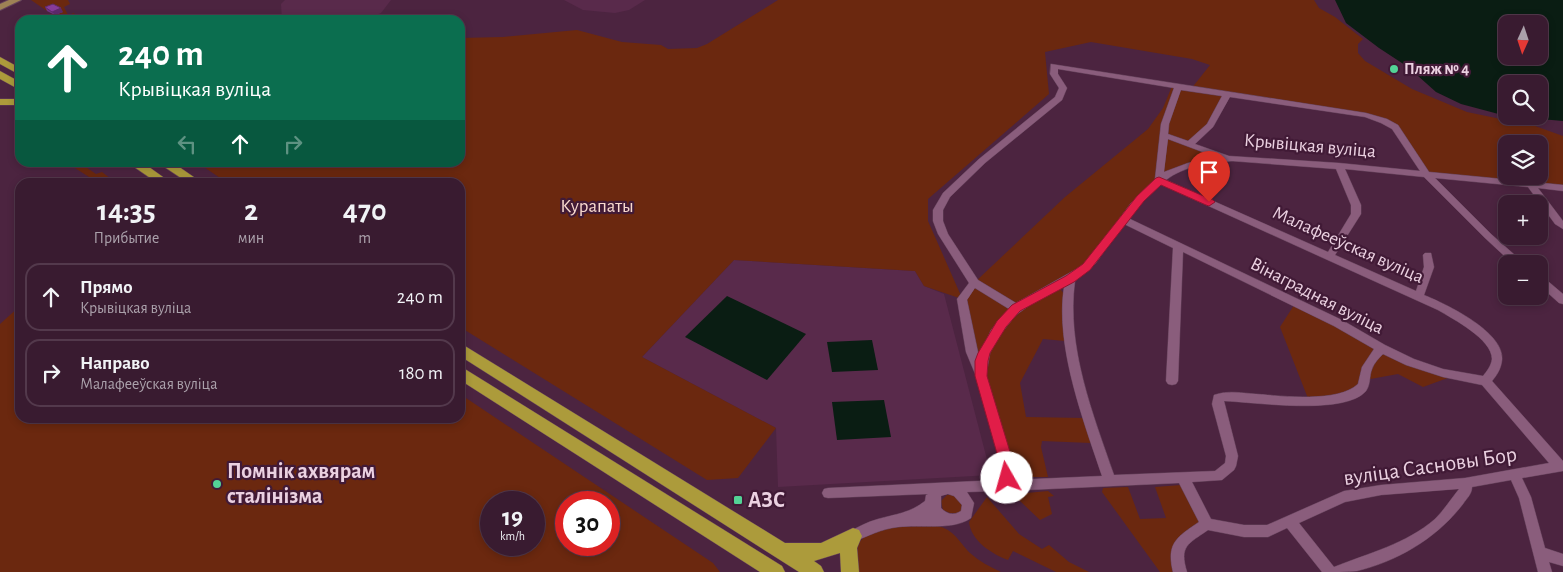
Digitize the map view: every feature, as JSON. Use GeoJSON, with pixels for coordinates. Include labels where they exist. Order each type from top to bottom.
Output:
{"type":"FeatureCollection","features":[{"type":"Feature","properties":{"kind":"highway"},"geometry":{"type":"LineString","coordinates":[[0,60],[15,69]]}},
{"type":"Feature","properties":{"kind":"highway"},"geometry":{"type":"LineString","coordinates":[[0,74],[15,84]]}},
{"type":"Feature","properties":{"kind":"highway"},"geometry":{"type":"LineString","coordinates":[[0,102],[15,102]]}},
{"type":"Feature","properties":{"kind":"highway"},"geometry":{"type":"LineString","coordinates":[[141,167],[158,178]]}},
{"type":"Feature","properties":{"kind":"highway"},"geometry":{"type":"LineString","coordinates":[[171,167],[189,178]]}},
{"type":"Feature","properties":{"kind":"highway"},"geometry":{"type":"LineString","coordinates":[[465,353],[815,572]]}},
{"type":"Feature","properties":{"kind":"highway"},"geometry":{"type":"LineString","coordinates":[[465,375],[776,572]]}},
{"type":"Feature","properties":{"kind":"highway"},"geometry":{"type":"LineString","coordinates":[[781,551],[808,554],[820,553],[830,550],[853,536]]}},
{"type":"Feature","properties":{"kind":"highway"},"geometry":{"type":"LineString","coordinates":[[850,572],[848,548],[853,536]]}},
{"type":"Feature","properties":{"kind":"main road"},"geometry":{"type":"LineString","coordinates":[[0,7],[18,0]]}},
{"type":"Feature","properties":{"kind":"street"},"geometry":{"type":"LineString","coordinates":[[981,376],[981,361],[992,339],[1001,324],[1016,308],[974,283],[943,234],[937,216],[939,205],[946,195],[982,161],[1059,98],[1063,88],[1054,74],[1054,66],[1227,95],[1366,115],[1384,121],[1399,131],[1426,174],[1510,255]]}},
{"type":"Feature","properties":{"kind":"street"},"geometry":{"type":"LineString","coordinates":[[1159,180],[1166,121],[1178,87]]}},
{"type":"Feature","properties":{"kind":"street"},"geometry":{"type":"LineString","coordinates":[[1190,144],[1210,124],[1227,95]]}},
{"type":"Feature","properties":{"kind":"street"},"geometry":{"type":"LineString","coordinates":[[1164,135],[1227,158]]}},
{"type":"Feature","properties":{"kind":"street","name":"Крывіцкая вуліца"},"geometry":{"type":"LineString","coordinates":[[1016,308],[1070,279],[1093,261],[1141,198],[1159,180],[1181,168],[1227,158],[1339,166],[1498,182]]}},
{"type":"Feature","properties":{"kind":"street"},"geometry":{"type":"LineString","coordinates":[[1330,256],[1356,214],[1356,205],[1339,166]]}},
{"type":"Feature","properties":{"kind":"street","name":"Малафееўская вуліца"},"geometry":{"type":"LineString","coordinates":[[1159,180],[1419,296],[1449,312],[1487,339],[1497,355],[1494,369],[1485,381]]}},
{"type":"Feature","properties":{"kind":"street"},"geometry":{"type":"LineString","coordinates":[[1530,185],[1563,226]]}},
{"type":"Feature","properties":{"kind":"street","name":"Крывіцкая вуліца"},"geometry":{"type":"LineString","coordinates":[[1530,185],[1563,188]]}},
{"type":"Feature","properties":{"kind":"street","name":"Вінаградная вуліца"},"geometry":{"type":"LineString","coordinates":[[1124,220],[1338,323],[1381,348],[1423,367],[1485,381]]}},
{"type":"Feature","properties":{"kind":"street"},"geometry":{"type":"LineString","coordinates":[[1172,381],[1178,247]]}},
{"type":"Feature","properties":{"kind":"street"},"geometry":{"type":"LineString","coordinates":[[1419,296],[1429,267],[1428,255]]}},
{"type":"Feature","properties":{"kind":"street"},"geometry":{"type":"LineString","coordinates":[[1070,279],[1066,300],[1070,341],[1090,418],[1110,481]]}},
{"type":"Feature","properties":{"kind":"street"},"geometry":{"type":"LineString","coordinates":[[974,283],[962,299],[971,352],[981,376],[1007,465],[1007,478],[1002,487]]}},
{"type":"Feature","properties":{"kind":"street"},"geometry":{"type":"LineString","coordinates":[[1548,288],[1563,300]]}},
{"type":"Feature","properties":{"kind":"street"},"geometry":{"type":"LineString","coordinates":[[828,494],[1218,476],[1230,466],[1232,456],[1218,398],[1224,396],[1324,400],[1347,397],[1361,389],[1364,385],[1366,368],[1381,348]]}},
{"type":"Feature","properties":{"kind":"street"},"geometry":{"type":"LineString","coordinates":[[1485,381],[1561,466]]}},
{"type":"Feature","properties":{"kind":"street","name":"вуліца Сасновы Бор"},"geometry":{"type":"LineString","coordinates":[[1207,524],[1230,529],[1262,532],[1344,497],[1381,490],[1465,483],[1561,466]]}},
{"type":"Feature","properties":{"kind":"street"},"geometry":{"type":"LineString","coordinates":[[1514,475],[1525,497],[1546,572]]}},
{"type":"Feature","properties":{"kind":"street"},"geometry":{"type":"LineString","coordinates":[[1180,572],[1175,556],[1181,542],[1207,524],[1183,478]]}},
{"type":"Feature","properties":{"kind":"street"},"geometry":{"type":"LineString","coordinates":[[1337,572],[1389,554],[1437,525],[1466,490],[1465,483]]}},
{"type":"Feature","properties":{"kind":"street"},"geometry":{"type":"LineString","coordinates":[[853,536],[876,524],[898,521],[952,521],[963,518],[979,494],[986,488]]}},
{"type":"Feature","properties":{"kind":"street"},"geometry":{"type":"LineString","coordinates":[[898,521],[919,513],[933,502],[937,492],[948,489],[963,494],[969,508]]}},
{"type":"Feature","properties":{"kind":"street"},"geometry":{"type":"LineString","coordinates":[[910,490],[926,496],[933,502],[936,512],[946,520]]}},
{"type":"Feature","properties":{"kind":"street"},"geometry":{"type":"LineString","coordinates":[[1289,521],[1330,572]]}},
{"type":"Feature","properties":{"kind":"street"},"geometry":{"type":"LineString","coordinates":[[1541,553],[1563,560]]}},
{"type":"Feature","properties":{"kind":"shaded area"},"geometry":{"type":"Polygon","coordinates":[[[285,0],[391,0],[381,13],[376,15],[282,15],[281,4],[285,0]]]}},
{"type":"Feature","properties":{"kind":"shaded area"},"geometry":{"type":"Polygon","coordinates":[[[564,0],[645,0],[629,10],[615,13],[583,10],[564,0]]]}},
{"type":"Feature","properties":{"kind":"shaded area"},"geometry":{"type":"Polygon","coordinates":[[[1335,0],[1563,0],[1563,121],[1548,120],[1548,75],[1498,75],[1498,114],[1461,104],[1436,92],[1408,67],[1346,23],[1335,0]]]}},
{"type":"Feature","properties":{"kind":"shaded area"},"geometry":{"type":"Polygon","coordinates":[[[734,260],[915,271],[924,286],[944,294],[991,475],[778,487],[776,428],[642,357],[734,260]]]}},
{"type":"Feature","properties":{"kind":"shaded area"},"geometry":{"type":"Polygon","coordinates":[[[727,296],[806,334],[767,380],[685,337],[727,296]]]}},
{"type":"Feature","properties":{"kind":"shaded area"},"geometry":{"type":"Polygon","coordinates":[[[872,340],[878,370],[832,372],[827,342],[872,340]]]}},
{"type":"Feature","properties":{"kind":"shaded area"},"geometry":{"type":"Polygon","coordinates":[[[884,400],[891,437],[837,440],[832,402],[884,400]]]}},
{"type":"Feature","properties":{"kind":"green space"},"geometry":{"type":"Polygon","coordinates":[[[31,0],[68,0],[70,4],[64,7],[68,15],[55,15],[62,12],[55,7],[47,11],[31,0]]]}},
{"type":"Feature","properties":{"kind":"green space","name":"Курапаты"},"geometry":{"type":"Polygon","coordinates":[[[778,0],[1314,0],[1319,8],[1335,17],[1363,39],[1358,44],[1358,53],[1365,61],[1412,89],[1467,112],[1498,118],[1498,125],[1530,125],[1563,136],[1563,188],[1534,185],[1548,185],[1548,135],[1498,135],[1498,181],[1426,174],[1402,135],[1378,118],[1227,95],[1210,125],[1191,143],[1227,158],[1174,171],[1141,198],[1093,261],[1001,324],[981,376],[962,299],[924,286],[915,271],[734,260],[642,357],[776,428],[738,478],[707,480],[465,330],[465,178],[220,178],[204,167],[465,167],[465,38],[503,37],[577,30],[622,42],[661,45],[668,49],[697,48],[707,44],[778,0]],[[1091,42],[1045,52],[1049,94],[928,199],[928,221],[962,298],[974,283],[1065,197],[1148,129],[1163,108],[1172,86],[1191,89],[1210,65],[1192,59],[1091,42]]]}},
{"type":"Feature","properties":{"kind":"green space"},"geometry":{"type":"Polygon","coordinates":[[[73,167],[86,167],[96,174],[102,172],[110,178],[91,178],[73,167]]]}},
{"type":"Feature","properties":{"kind":"green space"},"geometry":{"type":"Polygon","coordinates":[[[1061,290],[1064,294],[1062,313],[1065,341],[1043,339],[1020,383],[1026,417],[1084,418],[1091,443],[1042,441],[1041,447],[1048,477],[1013,477],[1012,464],[985,376],[987,354],[1003,329],[1022,310],[1055,291],[1061,290]]]}},
{"type":"Feature","properties":{"kind":"green space"},"geometry":{"type":"Polygon","coordinates":[[[1296,302],[1381,348],[1456,375],[1423,387],[1398,374],[1365,380],[1361,389],[1309,401],[1280,327],[1296,302]]]}},
{"type":"Feature","properties":{"kind":"green space"},"geometry":{"type":"Polygon","coordinates":[[[15,310],[15,423],[465,423],[465,397],[605,491],[555,491],[555,556],[620,556],[620,501],[713,563],[720,572],[0,572],[0,324],[15,310]]]}},
{"type":"Feature","properties":{"kind":"green space"},"geometry":{"type":"Polygon","coordinates":[[[1181,485],[1203,523],[1188,532],[1174,547],[1173,562],[1176,572],[1160,572],[1102,492],[1103,488],[1128,487],[1140,519],[1166,518],[1155,487],[1181,485]]]}},
{"type":"Feature","properties":{"kind":"green space"},"geometry":{"type":"Polygon","coordinates":[[[1048,491],[1054,496],[1048,497],[1052,514],[1040,520],[1020,501],[1012,501],[1011,497],[1015,494],[1048,491]]]}},
{"type":"Feature","properties":{"kind":"green space"},"geometry":{"type":"Polygon","coordinates":[[[947,495],[955,495],[964,508],[960,513],[950,513],[943,510],[941,501],[947,495]]]}},
{"type":"Feature","properties":{"kind":"green space"},"geometry":{"type":"Polygon","coordinates":[[[987,497],[1019,534],[1042,549],[1049,545],[1069,562],[1089,572],[1056,572],[1013,551],[1008,560],[983,546],[974,535],[969,522],[987,497]]]}},
{"type":"Feature","properties":{"kind":"green space"},"geometry":{"type":"Polygon","coordinates":[[[909,526],[937,526],[948,530],[956,536],[973,556],[1001,572],[859,572],[856,555],[859,543],[867,535],[879,530],[909,526]]]}},
{"type":"Feature","properties":{"kind":"building"},"geometry":{"type":"Polygon","coordinates":[[[53,4],[61,8],[52,12],[45,7],[53,4]]]}},
{"type":"Feature","properties":{"kind":"place","name":"Пляж № 4"},"geometry":{"type":"Point","coordinates":[1394,69]}},
{"type":"Feature","properties":{"kind":"place","name":"Помнік ахвярам сталінізма"},"geometry":{"type":"Point","coordinates":[217,484]}},
{"type":"Feature","properties":{"kind":"place","name":"АЗС"},"geometry":{"type":"Point","coordinates":[738,500]}},
{"type":"Feature","properties":{"kind":"route"},"geometry":{"type":"LineString","coordinates":[[1007,478],[1007,465],[981,376],[981,361],[984,353],[1001,324],[1016,308],[1070,279],[1093,261],[1108,238],[1141,198],[1159,180],[1209,202]]}}]}
